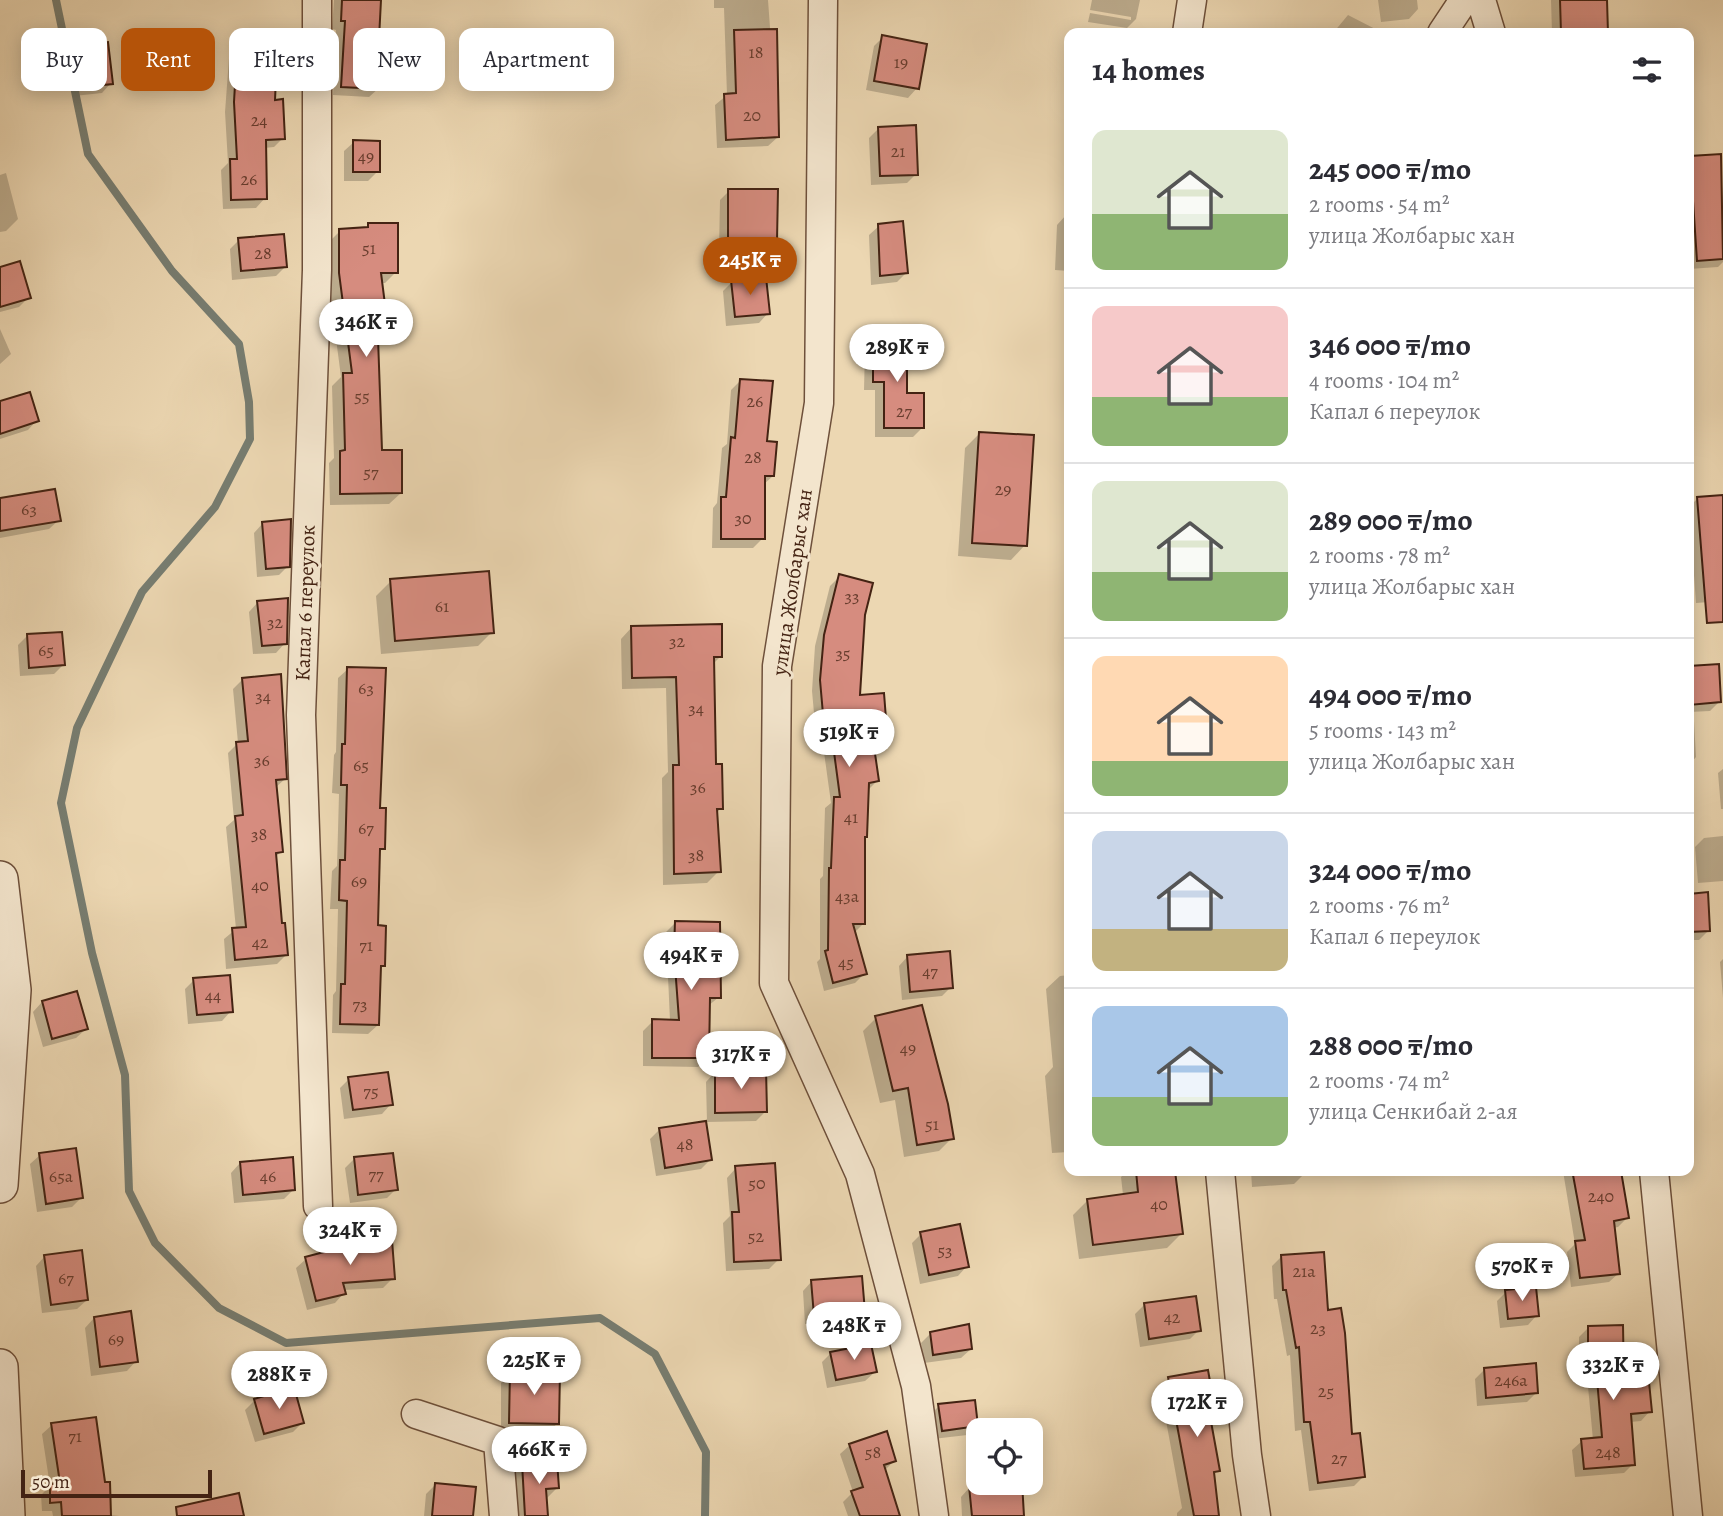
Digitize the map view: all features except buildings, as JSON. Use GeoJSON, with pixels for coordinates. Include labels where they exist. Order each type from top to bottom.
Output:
{"type":"FeatureCollection","features":[{"type":"Feature","properties":{"kind":"street","name":"Капал 6 переулок"},"geometry":{"type":"LineString","coordinates":[[317,0],[317,270],[301,715],[318,1206]]}},
{"type":"Feature","properties":{"kind":"street","name":"улица Жолбарыс хан"},"geometry":{"type":"LineString","coordinates":[[823,0],[819,403],[778,666],[774,983],[860,1174],[916,1386],[934,1516]]}},
{"type":"Feature","properties":{"kind":"street"},"geometry":{"type":"LineString","coordinates":[[1188,28],[1192,0]]}},
{"type":"Feature","properties":{"kind":"street"},"geometry":{"type":"LineString","coordinates":[[1445,28],[1464,0]]}},
{"type":"Feature","properties":{"kind":"street"},"geometry":{"type":"LineString","coordinates":[[1481,0],[1489,28]]}},
{"type":"Feature","properties":{"kind":"street"},"geometry":{"type":"LineString","coordinates":[[0,879],[13,990],[0,1185]]}},
{"type":"Feature","properties":{"kind":"street"},"geometry":{"type":"LineString","coordinates":[[1220,1176],[1247,1455],[1256,1516]]}},
{"type":"Feature","properties":{"kind":"street"},"geometry":{"type":"LineString","coordinates":[[1654,1176],[1688,1516]]}},
{"type":"Feature","properties":{"kind":"street"},"geometry":{"type":"LineString","coordinates":[[0,1367],[7,1516]]}},
{"type":"Feature","properties":{"kind":"street"},"geometry":{"type":"LineString","coordinates":[[416,1414],[498,1441],[504,1516]]}},
{"type":"Feature","properties":{"kind":"waterway"},"geometry":{"type":"LineString","coordinates":[[56,0],[88,154],[172,271],[239,344],[249,402],[250,439],[215,507],[142,592],[77,728],[61,803],[92,953],[125,1075],[129,1191],[155,1243],[219,1308],[286,1343],[600,1318],[655,1354],[706,1452],[705,1516]]}}]}
